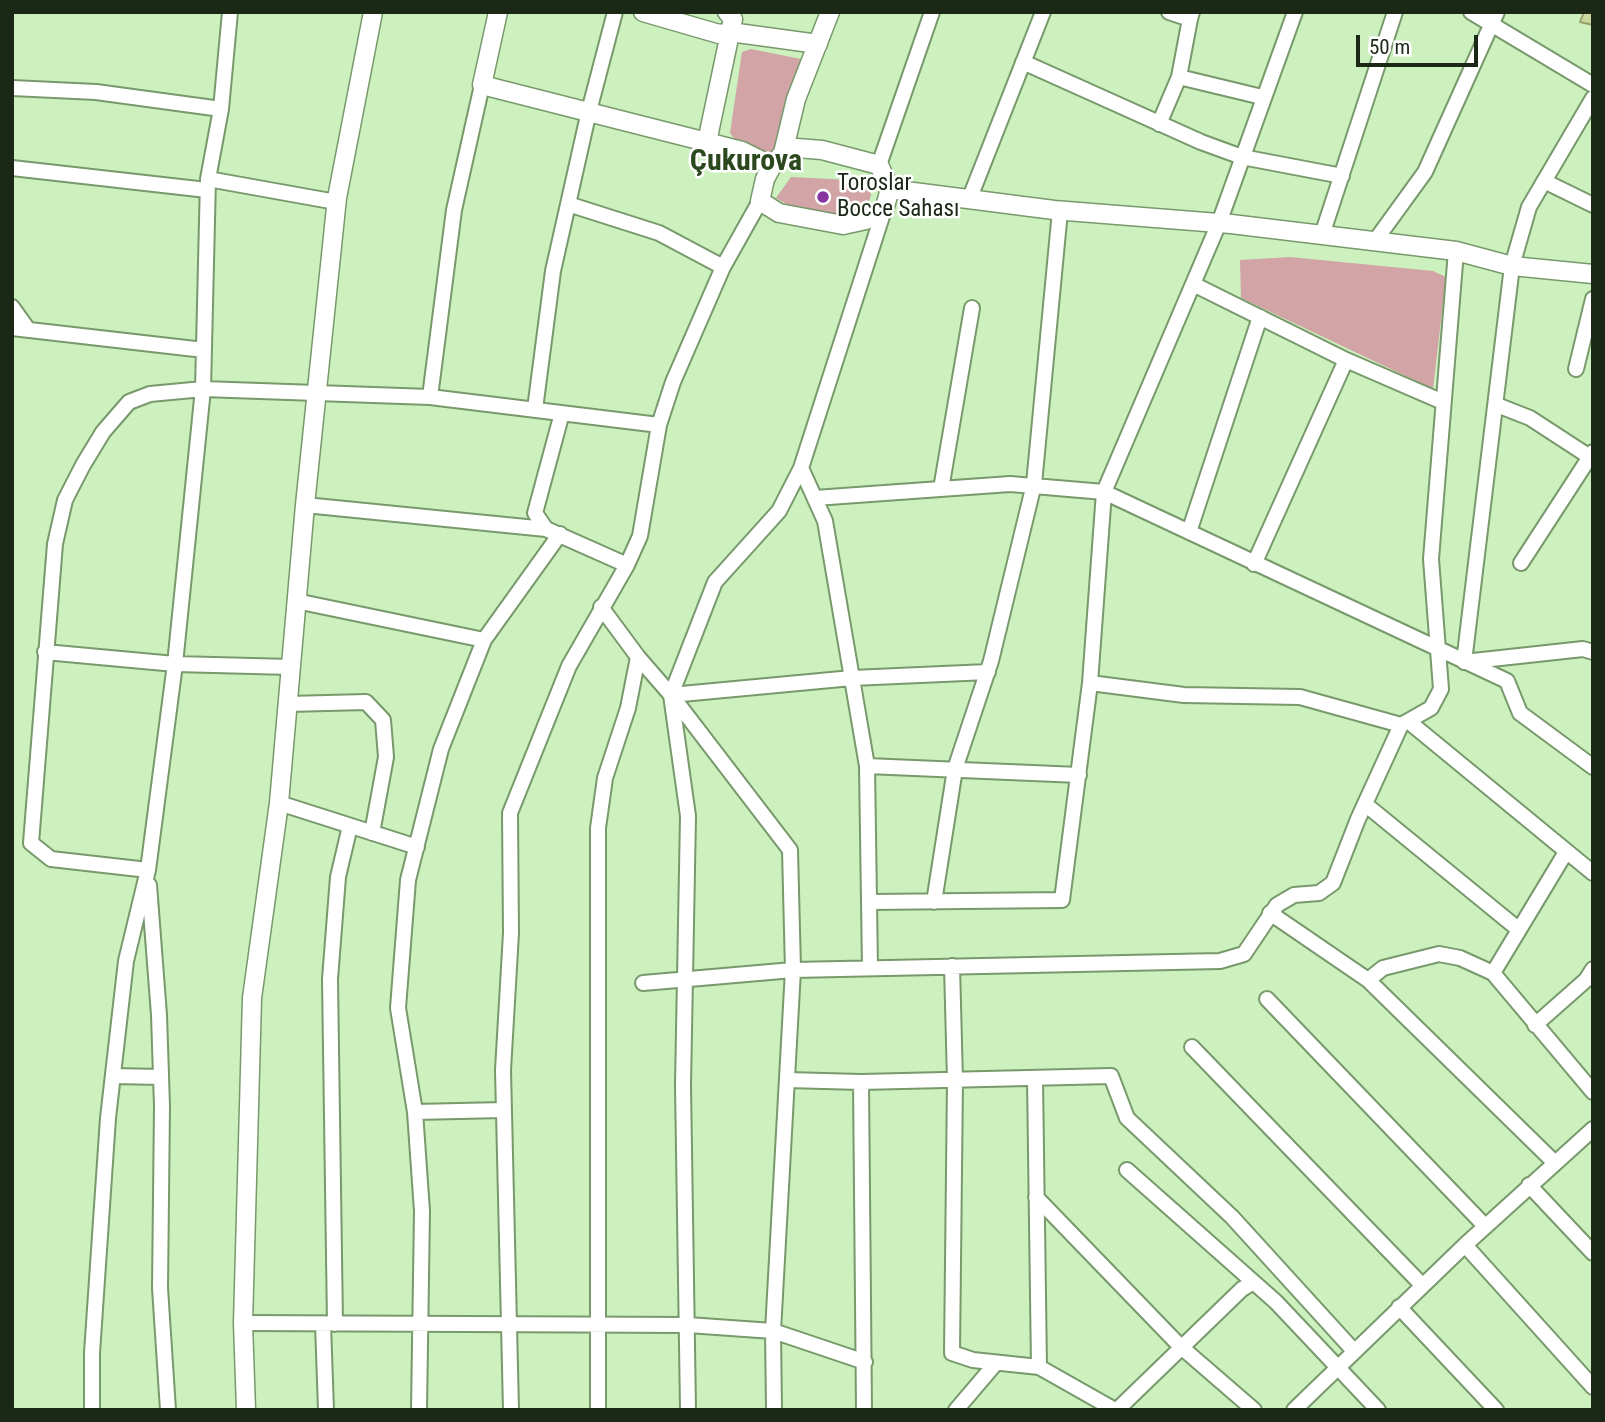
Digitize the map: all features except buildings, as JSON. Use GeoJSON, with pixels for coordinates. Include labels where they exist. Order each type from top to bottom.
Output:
{"type":"FeatureCollection","features":[{"type":"Feature","properties":{"kind":"street"},"geometry":{"type":"LineString","coordinates":[[246,1410],[243,1323],[252,998],[279,803],[304,505],[337,202],[373,12]]}},
{"type":"Feature","properties":{"kind":"street"},"geometry":{"type":"LineString","coordinates":[[430,397],[454,211],[498,12]]}},
{"type":"Feature","properties":{"kind":"street"},"geometry":{"type":"LineString","coordinates":[[535,409],[553,271],[589,111],[615,12]]}},
{"type":"Feature","properties":{"kind":"street"},"geometry":{"type":"LineString","coordinates":[[643,12],[719,34],[730,32],[818,44]]}},
{"type":"Feature","properties":{"kind":"street"},"geometry":{"type":"LineString","coordinates":[[707,142],[733,19],[727,12]]}},
{"type":"Feature","properties":{"kind":"street"},"geometry":{"type":"LineString","coordinates":[[510,1410],[503,1070],[511,933],[510,813],[569,666],[627,565],[640,536],[659,425],[673,382],[723,267],[760,201],[778,159],[796,99],[830,12]]}},
{"type":"Feature","properties":{"kind":"street"},"geometry":{"type":"LineString","coordinates":[[688,1410],[685,980],[688,816],[671,695],[715,582],[779,511],[801,468],[890,189],[879,165],[932,12]]}},
{"type":"Feature","properties":{"kind":"street"},"geometry":{"type":"LineString","coordinates":[[969,200],[1043,12]]}},
{"type":"Feature","properties":{"kind":"street"},"geometry":{"type":"LineString","coordinates":[[1159,124],[1179,77],[1191,16],[1168,12]]}},
{"type":"Feature","properties":{"kind":"street"},"geometry":{"type":"LineString","coordinates":[[870,902],[1062,900],[1090,683],[1104,492],[1219,223],[1262,97],[1295,12]]}},
{"type":"Feature","properties":{"kind":"street"},"geometry":{"type":"LineString","coordinates":[[1322,235],[1395,12]]}},
{"type":"Feature","properties":{"kind":"street"},"geometry":{"type":"LineString","coordinates":[[1471,12],[1493,19],[1593,85]]}},
{"type":"Feature","properties":{"kind":"street"},"geometry":{"type":"LineString","coordinates":[[92,1410],[93,1339],[113,1076],[126,961],[148,870],[175,664],[204,388],[207,184],[221,109],[227,13]]}},
{"type":"Feature","properties":{"kind":"street"},"geometry":{"type":"LineString","coordinates":[[1375,241],[1425,172],[1493,19]]}},
{"type":"Feature","properties":{"kind":"street"},"geometry":{"type":"LineString","coordinates":[[1023,62],[1159,124],[1242,157],[1342,176]]}},
{"type":"Feature","properties":{"kind":"street"},"geometry":{"type":"LineString","coordinates":[[1179,77],[1262,97]]}},
{"type":"Feature","properties":{"kind":"street"},"geometry":{"type":"LineString","coordinates":[[482,85],[778,159],[797,148],[822,150],[879,165]]}},
{"type":"Feature","properties":{"kind":"street"},"geometry":{"type":"LineString","coordinates":[[12,88],[96,92],[221,109]]}},
{"type":"Feature","properties":{"kind":"street"},"geometry":{"type":"LineString","coordinates":[[1464,662],[1512,266],[1529,207],[1593,98]]}},
{"type":"Feature","properties":{"kind":"street"},"geometry":{"type":"LineString","coordinates":[[12,168],[207,184],[337,202]]}},
{"type":"Feature","properties":{"kind":"street"},"geometry":{"type":"LineString","coordinates":[[1544,181],[1593,205]]}},
{"type":"Feature","properties":{"kind":"street"},"geometry":{"type":"LineString","coordinates":[[890,189],[1059,211],[1219,223],[1375,241],[1455,251],[1512,266],[1593,274]]}},
{"type":"Feature","properties":{"kind":"street"},"geometry":{"type":"LineString","coordinates":[[760,201],[792,217],[843,226],[866,220],[884,210]]}},
{"type":"Feature","properties":{"kind":"street"},"geometry":{"type":"LineString","coordinates":[[568,204],[659,233],[723,267]]}},
{"type":"Feature","properties":{"kind":"street"},"geometry":{"type":"LineString","coordinates":[[934,902],[955,769],[988,672],[1034,484],[1059,211]]}},
{"type":"Feature","properties":{"kind":"street"},"geometry":{"type":"LineString","coordinates":[[643,983],[793,970],[1220,961],[1244,954],[1256,940],[1277,905],[1294,895],[1319,893],[1333,883],[1364,804],[1405,723],[1431,708],[1441,689],[1431,559],[1455,251]]}},
{"type":"Feature","properties":{"kind":"street"},"geometry":{"type":"LineString","coordinates":[[1193,284],[1346,360],[1443,402]]}},
{"type":"Feature","properties":{"kind":"street"},"geometry":{"type":"LineString","coordinates":[[1576,369],[1593,299]]}},
{"type":"Feature","properties":{"kind":"street"},"geometry":{"type":"LineString","coordinates":[[12,307],[27,328]]}},
{"type":"Feature","properties":{"kind":"street"},"geometry":{"type":"LineString","coordinates":[[941,489],[972,308]]}},
{"type":"Feature","properties":{"kind":"street"},"geometry":{"type":"LineString","coordinates":[[1189,532],[1260,317]]}},
{"type":"Feature","properties":{"kind":"street"},"geometry":{"type":"LineString","coordinates":[[12,328],[204,350]]}},
{"type":"Feature","properties":{"kind":"street"},"geometry":{"type":"LineString","coordinates":[[1254,564],[1346,360]]}},
{"type":"Feature","properties":{"kind":"street"},"geometry":{"type":"LineString","coordinates":[[148,870],[51,859],[31,843],[55,544],[65,500],[103,432],[129,402],[150,394],[204,388],[316,395],[430,397],[659,425]]}},
{"type":"Feature","properties":{"kind":"street"},"geometry":{"type":"LineString","coordinates":[[1497,405],[1530,418],[1592,456],[1521,563]]}},
{"type":"Feature","properties":{"kind":"street"},"geometry":{"type":"LineString","coordinates":[[553,532],[535,513],[562,413]]}},
{"type":"Feature","properties":{"kind":"street"},"geometry":{"type":"LineString","coordinates":[[801,468],[825,521],[867,766],[870,968]]}},
{"type":"Feature","properties":{"kind":"street"},"geometry":{"type":"LineString","coordinates":[[815,498],[1034,484],[1104,492],[1507,681],[1520,713],[1593,767]]}},
{"type":"Feature","properties":{"kind":"street"},"geometry":{"type":"LineString","coordinates":[[304,505],[553,532],[627,565]]}},
{"type":"Feature","properties":{"kind":"street"},"geometry":{"type":"LineString","coordinates":[[419,1410],[422,1211],[415,1112],[398,1008],[408,880],[442,749],[484,640],[553,532]]}},
{"type":"Feature","properties":{"kind":"street"},"geometry":{"type":"LineString","coordinates":[[296,601],[484,640]]}},
{"type":"Feature","properties":{"kind":"street"},"geometry":{"type":"LineString","coordinates":[[601,607],[790,850],[793,970],[773,1331],[774,1410]]}},
{"type":"Feature","properties":{"kind":"street"},"geometry":{"type":"LineString","coordinates":[[1464,662],[1583,649],[1593,652]]}},
{"type":"Feature","properties":{"kind":"street"},"geometry":{"type":"LineString","coordinates":[[45,652],[175,664],[291,667]]}},
{"type":"Feature","properties":{"kind":"street"},"geometry":{"type":"LineString","coordinates":[[598,1410],[598,828],[605,779],[628,708],[638,657]]}},
{"type":"Feature","properties":{"kind":"street"},"geometry":{"type":"LineString","coordinates":[[671,695],[852,678],[988,672]]}},
{"type":"Feature","properties":{"kind":"street"},"geometry":{"type":"LineString","coordinates":[[1090,683],[1184,695],[1300,697],[1405,723],[1593,873]]}},
{"type":"Feature","properties":{"kind":"street"},"geometry":{"type":"LineString","coordinates":[[288,704],[366,702],[383,720],[386,757],[372,833]]}},
{"type":"Feature","properties":{"kind":"street"},"geometry":{"type":"LineString","coordinates":[[867,766],[1079,775]]}},
{"type":"Feature","properties":{"kind":"street"},"geometry":{"type":"LineString","coordinates":[[279,803],[417,848]]}},
{"type":"Feature","properties":{"kind":"street"},"geometry":{"type":"LineString","coordinates":[[1364,804],[1518,929]]}},
{"type":"Feature","properties":{"kind":"street"},"geometry":{"type":"LineString","coordinates":[[326,1410],[329,1324],[330,979],[338,877],[350,826]]}},
{"type":"Feature","properties":{"kind":"street"},"geometry":{"type":"LineString","coordinates":[[1493,973],[1566,852]]}},
{"type":"Feature","properties":{"kind":"street"},"geometry":{"type":"LineString","coordinates":[[148,870],[160,1077],[160,1288],[168,1410]]}},
{"type":"Feature","properties":{"kind":"street"},"geometry":{"type":"LineString","coordinates":[[1270,913],[1368,980],[1553,1162]]}},
{"type":"Feature","properties":{"kind":"street"},"geometry":{"type":"LineString","coordinates":[[1368,980],[1382,968],[1439,954],[1461,958],[1493,973],[1593,1092]]}},
{"type":"Feature","properties":{"kind":"street"},"geometry":{"type":"LineString","coordinates":[[952,966],[955,1081],[953,1353],[996,1363],[1039,1367],[1116,1410],[1180,1346],[1252,1283]]}},
{"type":"Feature","properties":{"kind":"street"},"geometry":{"type":"LineString","coordinates":[[1535,1025],[1591,978]]}},
{"type":"Feature","properties":{"kind":"street"},"geometry":{"type":"LineString","coordinates":[[1267,999],[1485,1226]]}},
{"type":"Feature","properties":{"kind":"street"},"geometry":{"type":"LineString","coordinates":[[1192,1046],[1422,1285]]}},
{"type":"Feature","properties":{"kind":"street"},"geometry":{"type":"LineString","coordinates":[[113,1076],[160,1077]]}},
{"type":"Feature","properties":{"kind":"street"},"geometry":{"type":"LineString","coordinates":[[787,1080],[955,1081],[1111,1076],[1127,1118],[1232,1217],[1354,1351]]}},
{"type":"Feature","properties":{"kind":"street"},"geometry":{"type":"LineString","coordinates":[[1034,1080],[1039,1367]]}},
{"type":"Feature","properties":{"kind":"street"},"geometry":{"type":"LineString","coordinates":[[861,1082],[864,1410]]}},
{"type":"Feature","properties":{"kind":"street"},"geometry":{"type":"LineString","coordinates":[[415,1112],[504,1111]]}},
{"type":"Feature","properties":{"kind":"street"},"geometry":{"type":"LineString","coordinates":[[1294,1410],[1422,1285],[1553,1162],[1593,1129]]}},
{"type":"Feature","properties":{"kind":"street"},"geometry":{"type":"LineString","coordinates":[[1127,1170],[1276,1302],[1378,1410]]}},
{"type":"Feature","properties":{"kind":"street"},"geometry":{"type":"LineString","coordinates":[[1529,1185],[1593,1253]]}},
{"type":"Feature","properties":{"kind":"street"},"geometry":{"type":"LineString","coordinates":[[1036,1197],[1180,1346],[1254,1410]]}},
{"type":"Feature","properties":{"kind":"street"},"geometry":{"type":"LineString","coordinates":[[1465,1245],[1593,1387]]}},
{"type":"Feature","properties":{"kind":"street"},"geometry":{"type":"LineString","coordinates":[[1399,1307],[1496,1410]]}},
{"type":"Feature","properties":{"kind":"street"},"geometry":{"type":"LineString","coordinates":[[243,1323],[688,1325],[773,1331],[865,1362]]}},
{"type":"Feature","properties":{"kind":"street"},"geometry":{"type":"LineString","coordinates":[[956,1410],[996,1363]]}},
{"type":"Feature","properties":{"kind":"shaded area"},"geometry":{"type":"Polygon","coordinates":[[[751,49],[811,61],[775,155],[736,141],[730,133],[742,52],[751,49]]]}},
{"type":"Feature","properties":{"kind":"shaded area","name":"Toroslar Bocce Sahası"},"geometry":{"type":"Polygon","coordinates":[[[791,177],[869,181],[871,195],[866,212],[852,217],[809,217],[776,198],[791,177]]]}},
{"type":"Feature","properties":{"kind":"shaded area"},"geometry":{"type":"Polygon","coordinates":[[[1290,257],[1433,271],[1446,277],[1433,389],[1241,298],[1240,260],[1290,257]]]}},
{"type":"Feature","properties":{"kind":"place","name":"Toroslar Bocce Sahası"},"geometry":{"type":"Point","coordinates":[823,197]}},
{"type":"Feature","properties":{"kind":"district","name":"Çukurova"},"geometry":{"type":"Point","coordinates":[746,162]}}]}
